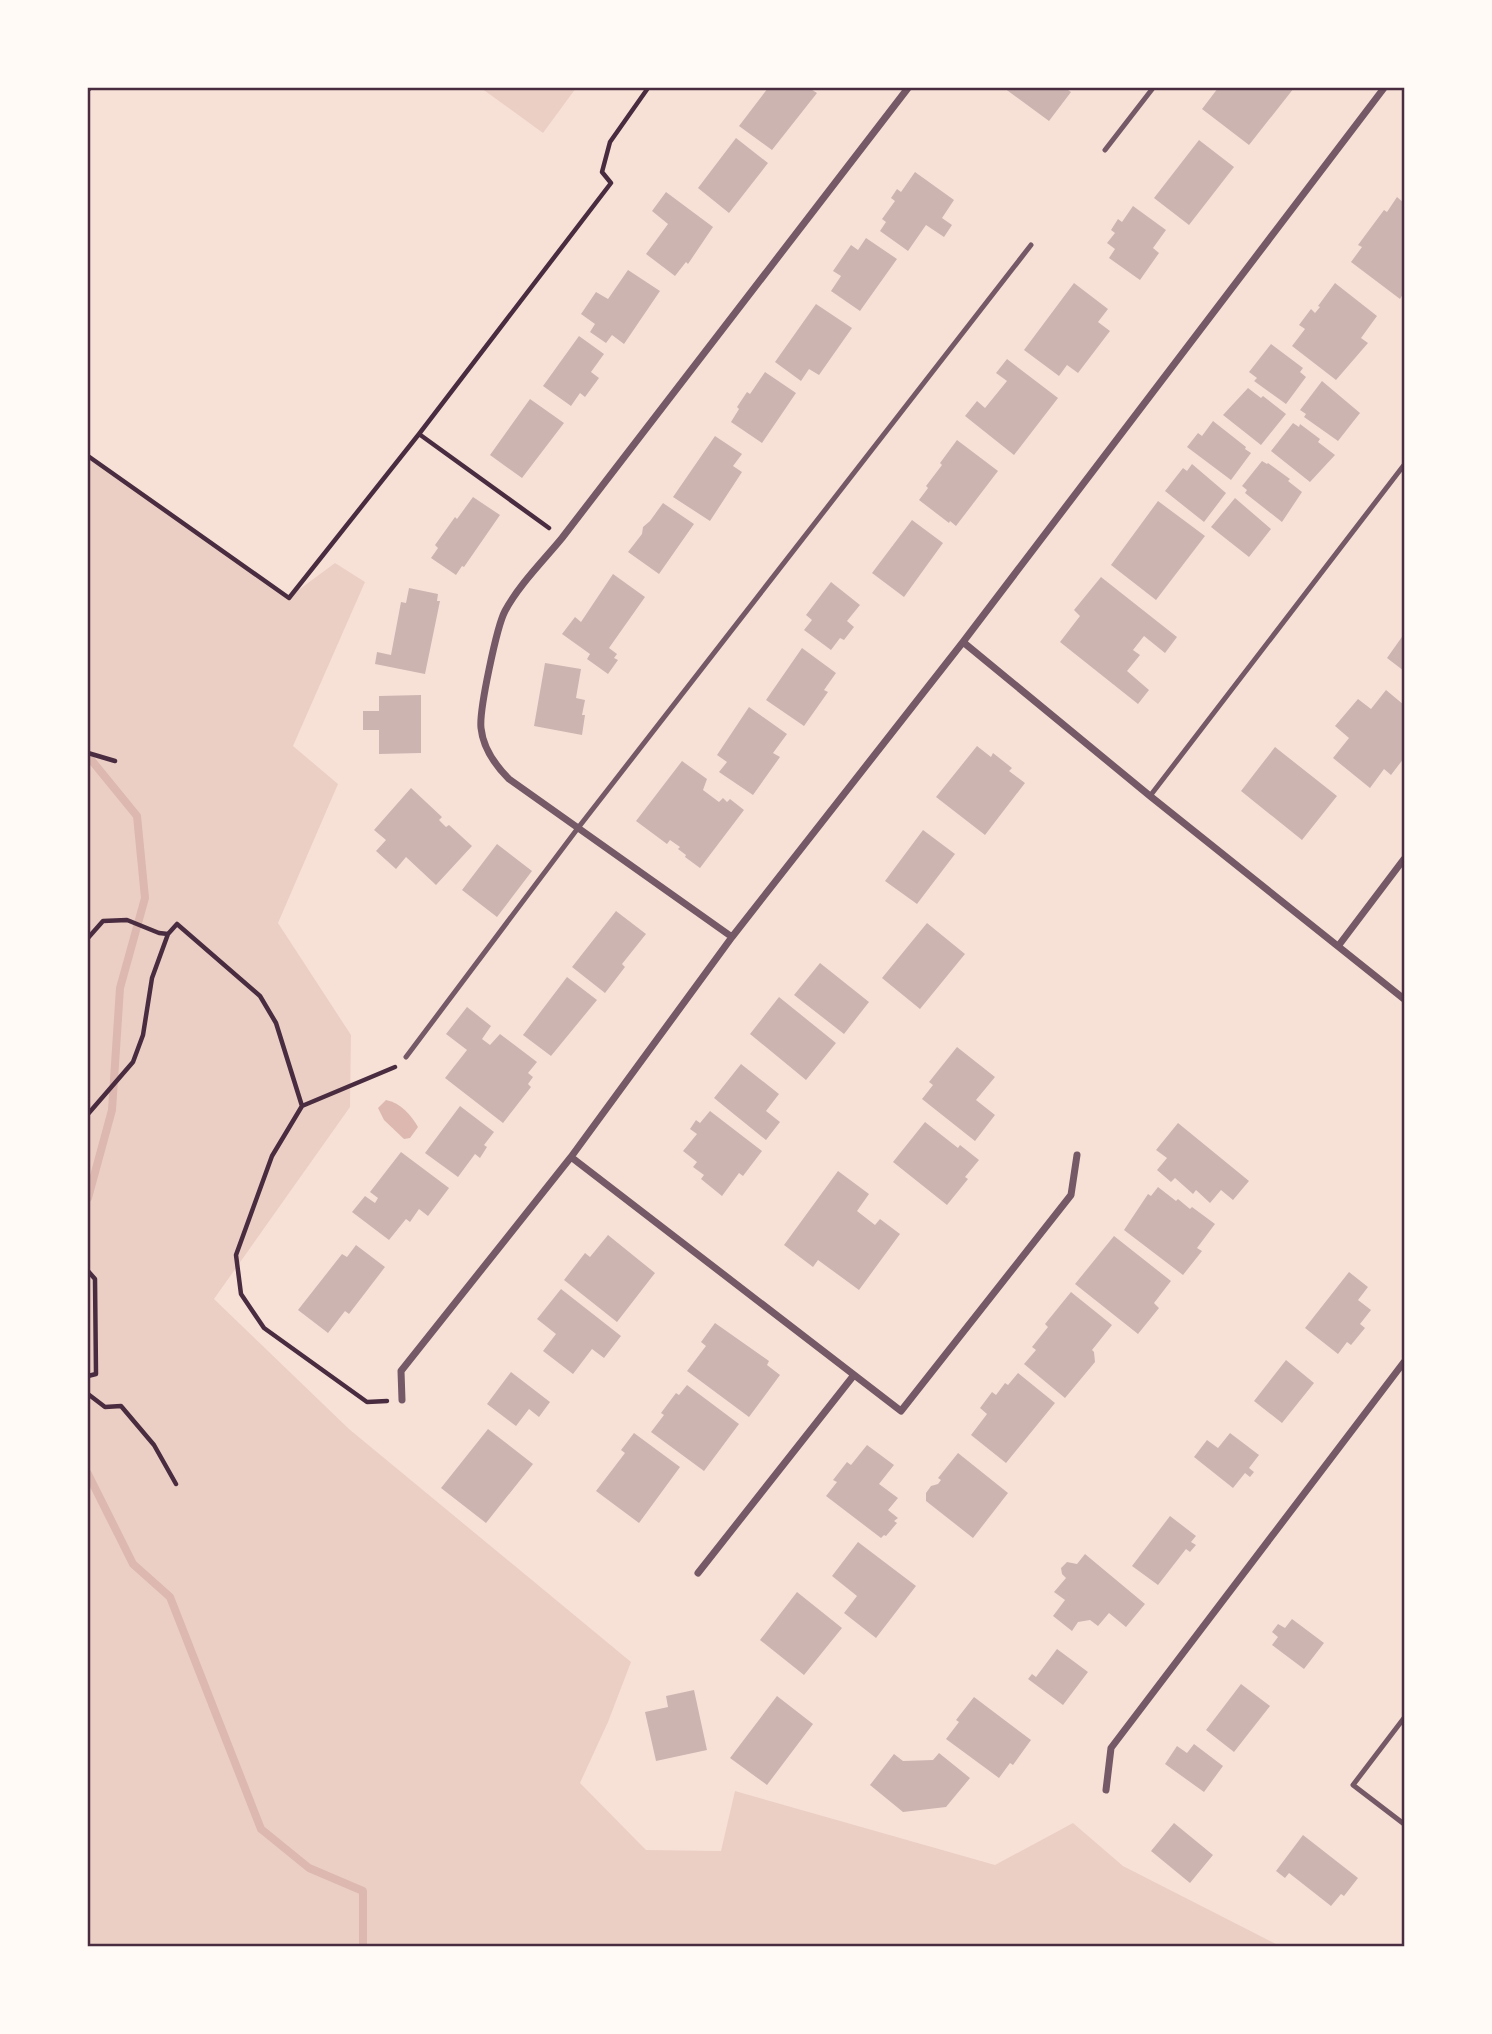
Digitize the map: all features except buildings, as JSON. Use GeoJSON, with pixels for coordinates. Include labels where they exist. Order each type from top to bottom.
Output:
{"type":"FeatureCollection","features":[{"type":"Feature","properties":{"kind":"street"},"geometry":{"type":"LineString","coordinates":[[732,937],[497,768],[485,744],[481,727],[496,641],[505,610],[908,88]]}},
{"type":"Feature","properties":{"kind":"street"},"geometry":{"type":"LineString","coordinates":[[402,1400],[401,1371],[571,1157],[732,937],[962,642],[1384,88]]}},
{"type":"Feature","properties":{"kind":"street"},"geometry":{"type":"LineString","coordinates":[[962,642],[1405,999]]}},
{"type":"Feature","properties":{"kind":"street"},"geometry":{"type":"LineString","coordinates":[[1339,945],[1405,859]]}},
{"type":"Feature","properties":{"kind":"street"},"geometry":{"type":"LineString","coordinates":[[571,1157],[901,1411],[1071,1195],[1077,1156]]}},
{"type":"Feature","properties":{"kind":"street"},"geometry":{"type":"LineString","coordinates":[[1106,1790],[1111,1748],[1405,1362]]}},
{"type":"Feature","properties":{"kind":"street"},"geometry":{"type":"LineString","coordinates":[[698,1573],[854,1375]]}},
{"type":"Feature","properties":{"kind":"lane"},"geometry":{"type":"LineString","coordinates":[[1105,150],[1153,88]]}},
{"type":"Feature","properties":{"kind":"lane"},"geometry":{"type":"LineString","coordinates":[[406,1057],[578,828],[1031,245]]}},
{"type":"Feature","properties":{"kind":"lane"},"geometry":{"type":"LineString","coordinates":[[1150,796],[1405,465]]}},
{"type":"Feature","properties":{"kind":"lane"},"geometry":{"type":"LineString","coordinates":[[1405,1718],[1353,1784],[1405,1824]]}},
{"type":"Feature","properties":{"kind":"path"},"geometry":{"type":"LineString","coordinates":[[88,456],[289,597],[419,434],[611,183],[602,172],[610,142],[648,88]]}},
{"type":"Feature","properties":{"kind":"path"},"geometry":{"type":"LineString","coordinates":[[419,434],[562,538]]}},
{"type":"Feature","properties":{"kind":"path"},"geometry":{"type":"LineString","coordinates":[[88,752],[115,761]]}},
{"type":"Feature","properties":{"kind":"path"},"geometry":{"type":"LineString","coordinates":[[88,939],[103,921],[127,920],[168,934]]}},
{"type":"Feature","properties":{"kind":"path"},"geometry":{"type":"LineString","coordinates":[[88,1114],[133,1062],[143,1035],[152,978],[168,934],[177,924],[260,996],[276,1023],[302,1106]]}},
{"type":"Feature","properties":{"kind":"path"},"geometry":{"type":"LineString","coordinates":[[402,1400],[367,1402],[264,1328],[241,1294],[236,1255],[272,1156],[302,1106],[394,1069],[406,1057]]}},
{"type":"Feature","properties":{"kind":"path"},"geometry":{"type":"LineString","coordinates":[[88,1272],[95,1279],[96,1374],[88,1376]]}},
{"type":"Feature","properties":{"kind":"path"},"geometry":{"type":"LineString","coordinates":[[88,1394],[105,1407],[121,1406],[154,1445],[176,1484]]}},
{"type":"Feature","properties":{"kind":"shaded area"},"geometry":{"type":"Polygon","coordinates":[[[481,88],[576,88],[543,133],[481,88]]]}},
{"type":"Feature","properties":{"kind":"shaded area"},"geometry":{"type":"Polygon","coordinates":[[[88,456],[289,597],[335,563],[365,582],[293,746],[338,784],[278,923],[351,1035],[350,1107],[214,1299],[349,1429],[631,1662],[608,1722],[580,1783],[646,1850],[721,1851],[735,1791],[995,1865],[1073,1823],[1123,1866],[1280,1946],[88,1946],[88,456]]]}},
{"type":"Feature","properties":{"kind":"shaded area"},"geometry":{"type":"Polygon","coordinates":[[[386,1100],[401,1107],[418,1127],[410,1138],[404,1139],[384,1120],[378,1108],[386,1100]]]}},
{"type":"Feature","properties":{"kind":"waterway"},"geometry":{"type":"LineString","coordinates":[[88,756],[137,816],[145,898],[120,988],[112,1110],[88,1198]]}},
{"type":"Feature","properties":{"kind":"waterway"},"geometry":{"type":"LineString","coordinates":[[88,1474],[133,1564],[170,1597],[261,1829],[309,1868],[363,1891],[363,1946]]}}]}
